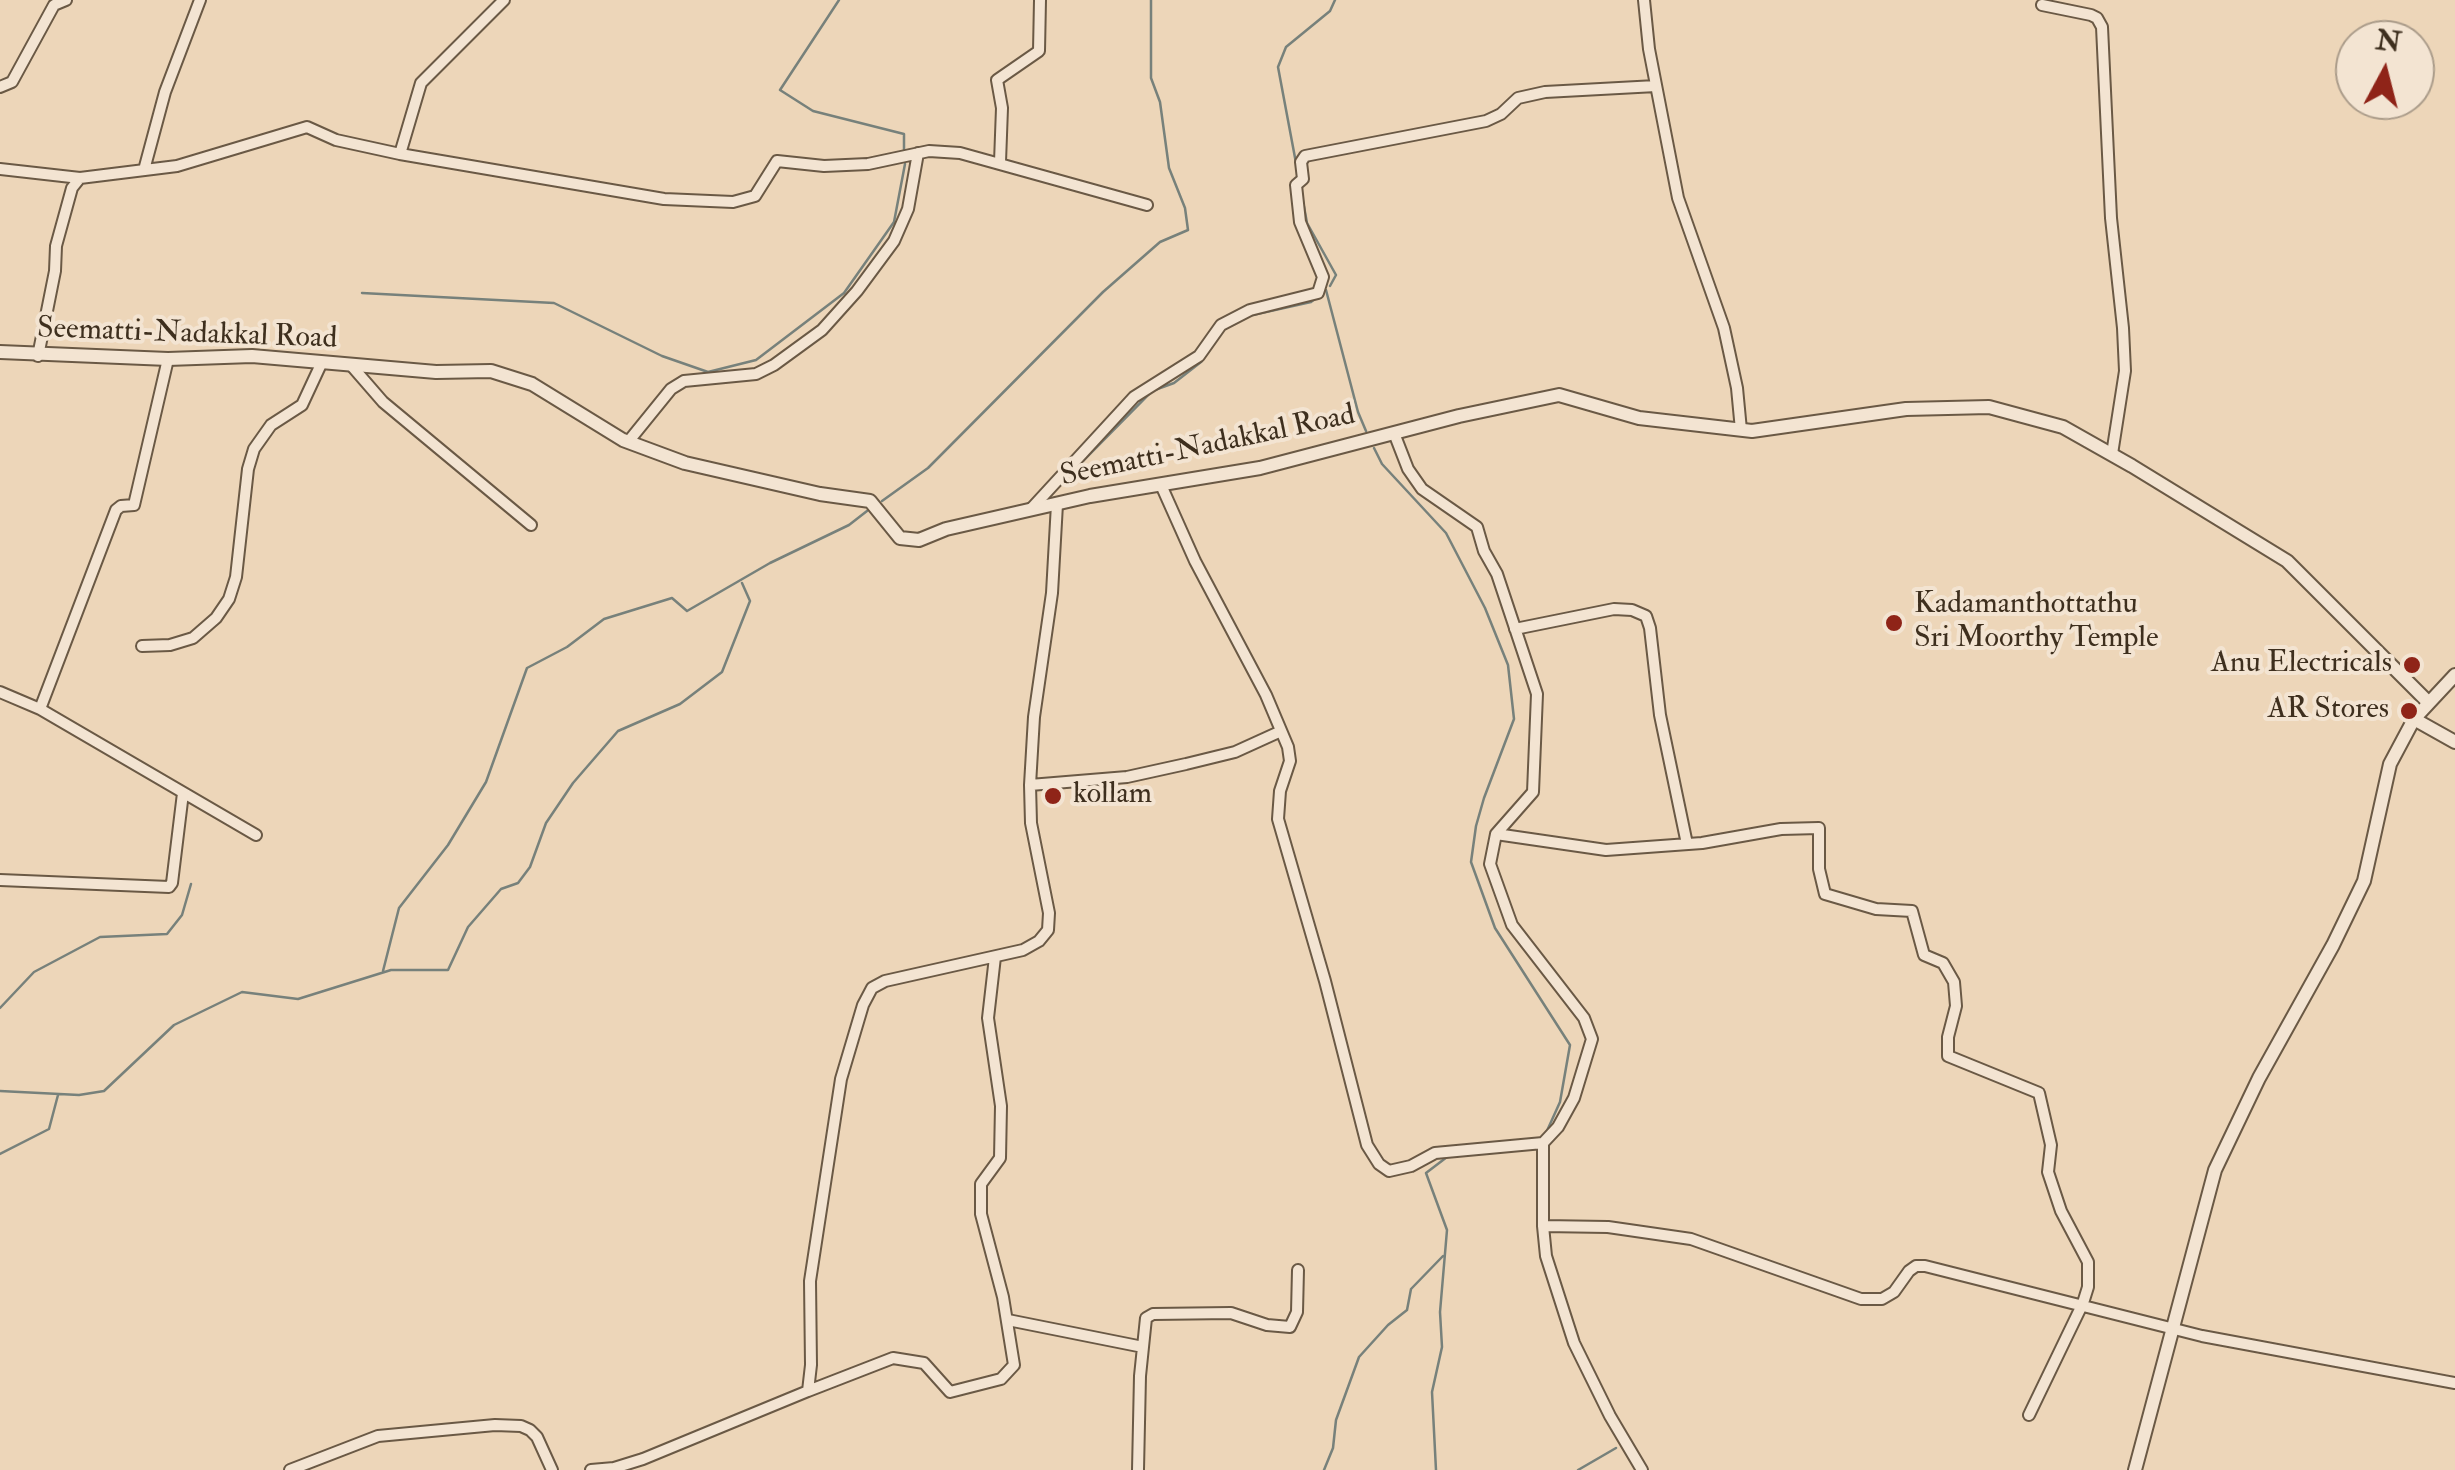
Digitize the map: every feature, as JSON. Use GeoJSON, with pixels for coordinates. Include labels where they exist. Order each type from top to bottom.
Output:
{"type":"FeatureCollection","features":[{"type":"Feature","properties":{"kind":"street"},"geometry":{"type":"LineString","coordinates":[[0,87],[12,82],[54,5],[66,0]]}},
{"type":"Feature","properties":{"kind":"street"},"geometry":{"type":"LineString","coordinates":[[144,170],[165,92],[200,0]]}},
{"type":"Feature","properties":{"kind":"street"},"geometry":{"type":"LineString","coordinates":[[400,154],[421,84],[504,0]]}},
{"type":"Feature","properties":{"kind":"street"},"geometry":{"type":"LineString","coordinates":[[1000,162],[1002,108],[997,80],[1039,52],[1040,0]]}},
{"type":"Feature","properties":{"kind":"street"},"geometry":{"type":"LineString","coordinates":[[1644,0],[1678,198],[1724,328],[1741,430]]}},
{"type":"Feature","properties":{"kind":"street"},"geometry":{"type":"LineString","coordinates":[[2042,5],[2091,15],[2102,27],[2110,200],[2125,371],[2112,454]]}},
{"type":"Feature","properties":{"kind":"street"},"geometry":{"type":"LineString","coordinates":[[1030,510],[1134,397],[1199,356],[1221,325],[1250,310],[1318,293],[1323,277],[1300,222],[1296,185],[1304,179],[1300,162],[1306,156],[1486,121],[1501,114],[1518,98],[1544,92],[1656,86]]}},
{"type":"Feature","properties":{"kind":"street"},"geometry":{"type":"LineString","coordinates":[[0,169],[80,178],[177,166],[307,127],[336,140],[400,154],[664,200],[733,202],[755,196],[777,161],[824,166],[868,164],[918,153],[960,152],[1147,205]]}},
{"type":"Feature","properties":{"kind":"street"},"geometry":{"type":"LineString","coordinates":[[628,442],[671,389],[684,381],[756,374],[822,330],[894,241],[908,209],[918,153]]}},
{"type":"Feature","properties":{"kind":"street"},"geometry":{"type":"LineString","coordinates":[[38,356],[55,271],[56,246],[72,188],[80,178]]}},
{"type":"Feature","properties":{"kind":"street","name":"Seematti-Nadakkal Road"},"geometry":{"type":"LineString","coordinates":[[0,352],[168,359],[252,356],[436,372],[491,371],[532,384],[628,442],[685,463],[820,494],[870,501],[900,538],[919,540],[946,529],[1056,504],[1260,468],[1559,394],[1638,418],[1752,431],[1906,409],[1989,408],[2063,427],[2286,562],[2428,702]]}},
{"type":"Feature","properties":{"kind":"street"},"geometry":{"type":"LineString","coordinates":[[40,710],[116,510],[130,507],[135,501],[168,359]]}},
{"type":"Feature","properties":{"kind":"street"},"geometry":{"type":"LineString","coordinates":[[142,646],[170,645],[193,638],[216,618],[229,599],[236,577],[248,470],[254,449],[262,433],[302,405],[322,362]]}},
{"type":"Feature","properties":{"kind":"street"},"geometry":{"type":"LineString","coordinates":[[350,364],[383,402],[530,525]]}},
{"type":"Feature","properties":{"kind":"street"},"geometry":{"type":"LineString","coordinates":[[1162,484],[1196,562],[1266,695],[1290,760],[1280,791],[1278,819],[1326,981],[1367,1145],[1379,1164],[1389,1171],[1411,1166],[1435,1152],[1543,1143],[1558,1127],[1574,1098],[1592,1038],[1584,1018],[1512,925],[1490,864],[1496,834],[1533,792],[1538,694],[1477,526],[1422,489],[1408,469],[1394,433]]}},
{"type":"Feature","properties":{"kind":"street"},"geometry":{"type":"LineString","coordinates":[[808,1391],[810,1281],[841,1079],[872,988],[885,980],[1023,950],[1040,941],[1048,930],[1049,914],[1031,823],[1030,785],[1034,718],[1052,593],[1056,504]]}},
{"type":"Feature","properties":{"kind":"street"},"geometry":{"type":"LineString","coordinates":[[1515,628],[1614,609],[1646,616],[1660,715],[1687,844]]}},
{"type":"Feature","properties":{"kind":"street"},"geometry":{"type":"LineString","coordinates":[[2134,1470],[2214,1170],[2364,881],[2390,764],[2414,720],[2455,676]]}},
{"type":"Feature","properties":{"kind":"street"},"geometry":{"type":"LineString","coordinates":[[0,692],[40,710],[256,835]]}},
{"type":"Feature","properties":{"kind":"street"},"geometry":{"type":"LineString","coordinates":[[2414,720],[2455,742]]}},
{"type":"Feature","properties":{"kind":"street"},"geometry":{"type":"LineString","coordinates":[[1030,785],[1127,777],[1235,752],[1280,732]]}},
{"type":"Feature","properties":{"kind":"street"},"geometry":{"type":"LineString","coordinates":[[0,880],[169,887],[184,792]]}},
{"type":"Feature","properties":{"kind":"street"},"geometry":{"type":"LineString","coordinates":[[1496,834],[1606,850],[1819,828],[1819,869],[1824,894],[1876,910],[1912,910],[1924,956],[1944,963],[1954,982],[1956,1006],[1948,1037],[1948,1056],[2040,1094],[2051,1146],[2048,1172],[2062,1211],[2088,1262],[2083,1304],[2029,1415]]}},
{"type":"Feature","properties":{"kind":"street"},"geometry":{"type":"LineString","coordinates":[[591,1470],[643,1459],[892,1358],[924,1363],[950,1392],[1001,1379],[1014,1365],[1008,1320],[981,1214],[981,1184],[1000,1158],[1001,1106],[988,1018],[995,956]]}},
{"type":"Feature","properties":{"kind":"street"},"geometry":{"type":"LineString","coordinates":[[1543,1143],[1542,1226],[1546,1256],[1574,1344],[1642,1470]]}},
{"type":"Feature","properties":{"kind":"street"},"geometry":{"type":"LineString","coordinates":[[1542,1226],[1608,1227],[1691,1238],[1860,1299],[1882,1298],[1894,1292],[1909,1271],[1925,1266],[2170,1329],[2455,1384]]}},
{"type":"Feature","properties":{"kind":"street"},"geometry":{"type":"LineString","coordinates":[[1138,1470],[1146,1318],[1153,1314],[1231,1313],[1267,1325],[1290,1327],[1298,1312],[1298,1270]]}},
{"type":"Feature","properties":{"kind":"street"},"geometry":{"type":"LineString","coordinates":[[1008,1320],[1142,1347]]}},
{"type":"Feature","properties":{"kind":"street"},"geometry":{"type":"LineString","coordinates":[[290,1470],[378,1436],[495,1425],[530,1430],[552,1470]]}},
{"type":"Feature","properties":{"kind":"waterway"},"geometry":{"type":"LineString","coordinates":[[839,0],[780,90],[813,111],[904,134],[904,150]]}},
{"type":"Feature","properties":{"kind":"waterway"},"geometry":{"type":"LineString","coordinates":[[882,501],[928,468],[1103,292],[1160,242],[1188,230],[1185,208],[1169,168],[1160,102],[1151,78],[1151,0]]}},
{"type":"Feature","properties":{"kind":"waterway"},"geometry":{"type":"LineString","coordinates":[[1296,163],[1278,67],[1286,47],[1330,11],[1335,0]]}},
{"type":"Feature","properties":{"kind":"waterway"},"geometry":{"type":"LineString","coordinates":[[362,293],[554,303],[662,356],[708,372],[756,360],[844,293],[894,222],[905,164]]}},
{"type":"Feature","properties":{"kind":"waterway"},"geometry":{"type":"LineString","coordinates":[[1302,196],[1307,223],[1336,275],[1330,286]]}},
{"type":"Feature","properties":{"kind":"waterway"},"geometry":{"type":"LineString","coordinates":[[1326,290],[1366,431]]}},
{"type":"Feature","properties":{"kind":"waterway"},"geometry":{"type":"LineString","coordinates":[[1248,316],[1311,302],[1317,297]]}},
{"type":"Feature","properties":{"kind":"waterway"},"geometry":{"type":"LineString","coordinates":[[1071,473],[1152,391],[1174,383],[1207,353]]}},
{"type":"Feature","properties":{"kind":"waterway"},"geometry":{"type":"LineString","coordinates":[[1374,448],[1382,464],[1446,533],[1485,608],[1508,665],[1514,719],[1484,798],[1471,862],[1495,928],[1570,1045],[1560,1102],[1546,1133]]}},
{"type":"Feature","properties":{"kind":"waterway"},"geometry":{"type":"LineString","coordinates":[[383,971],[399,908],[448,845],[486,782],[527,668],[567,647],[604,619],[672,598],[687,611],[770,563],[849,525],[867,511]]}},
{"type":"Feature","properties":{"kind":"waterway"},"geometry":{"type":"LineString","coordinates":[[0,1091],[79,1095],[104,1091],[174,1025],[242,992],[298,999],[391,970],[448,970],[468,927],[501,889],[518,883],[530,867],[546,823],[573,783],[618,731],[680,704],[722,672],[750,601],[742,583]]}},
{"type":"Feature","properties":{"kind":"waterway"},"geometry":{"type":"LineString","coordinates":[[0,1008],[34,972],[100,937],[167,934],[182,915],[191,884]]}},
{"type":"Feature","properties":{"kind":"waterway"},"geometry":{"type":"LineString","coordinates":[[0,1154],[49,1129],[58,1095]]}},
{"type":"Feature","properties":{"kind":"waterway"},"geometry":{"type":"LineString","coordinates":[[1436,1470],[1432,1392],[1442,1347],[1440,1312],[1447,1230],[1426,1173],[1447,1157]]}},
{"type":"Feature","properties":{"kind":"waterway"},"geometry":{"type":"LineString","coordinates":[[1324,1470],[1333,1448],[1336,1420],[1359,1357],[1407,1310],[1411,1289],[1443,1256]]}},
{"type":"Feature","properties":{"kind":"waterway"},"geometry":{"type":"LineString","coordinates":[[1578,1470],[1616,1448]]}},
{"type":"Feature","properties":{"kind":"place","name":"Kadamanthottathu Sri Moorthy Temple"},"geometry":{"type":"Point","coordinates":[1894,623]}},
{"type":"Feature","properties":{"kind":"place","name":"Anu Electricals"},"geometry":{"type":"Point","coordinates":[2412,665]}},
{"type":"Feature","properties":{"kind":"place","name":"AR Stores"},"geometry":{"type":"Point","coordinates":[2409,711]}},
{"type":"Feature","properties":{"kind":"place","name":"kollam"},"geometry":{"type":"Point","coordinates":[1053,796]}}]}
